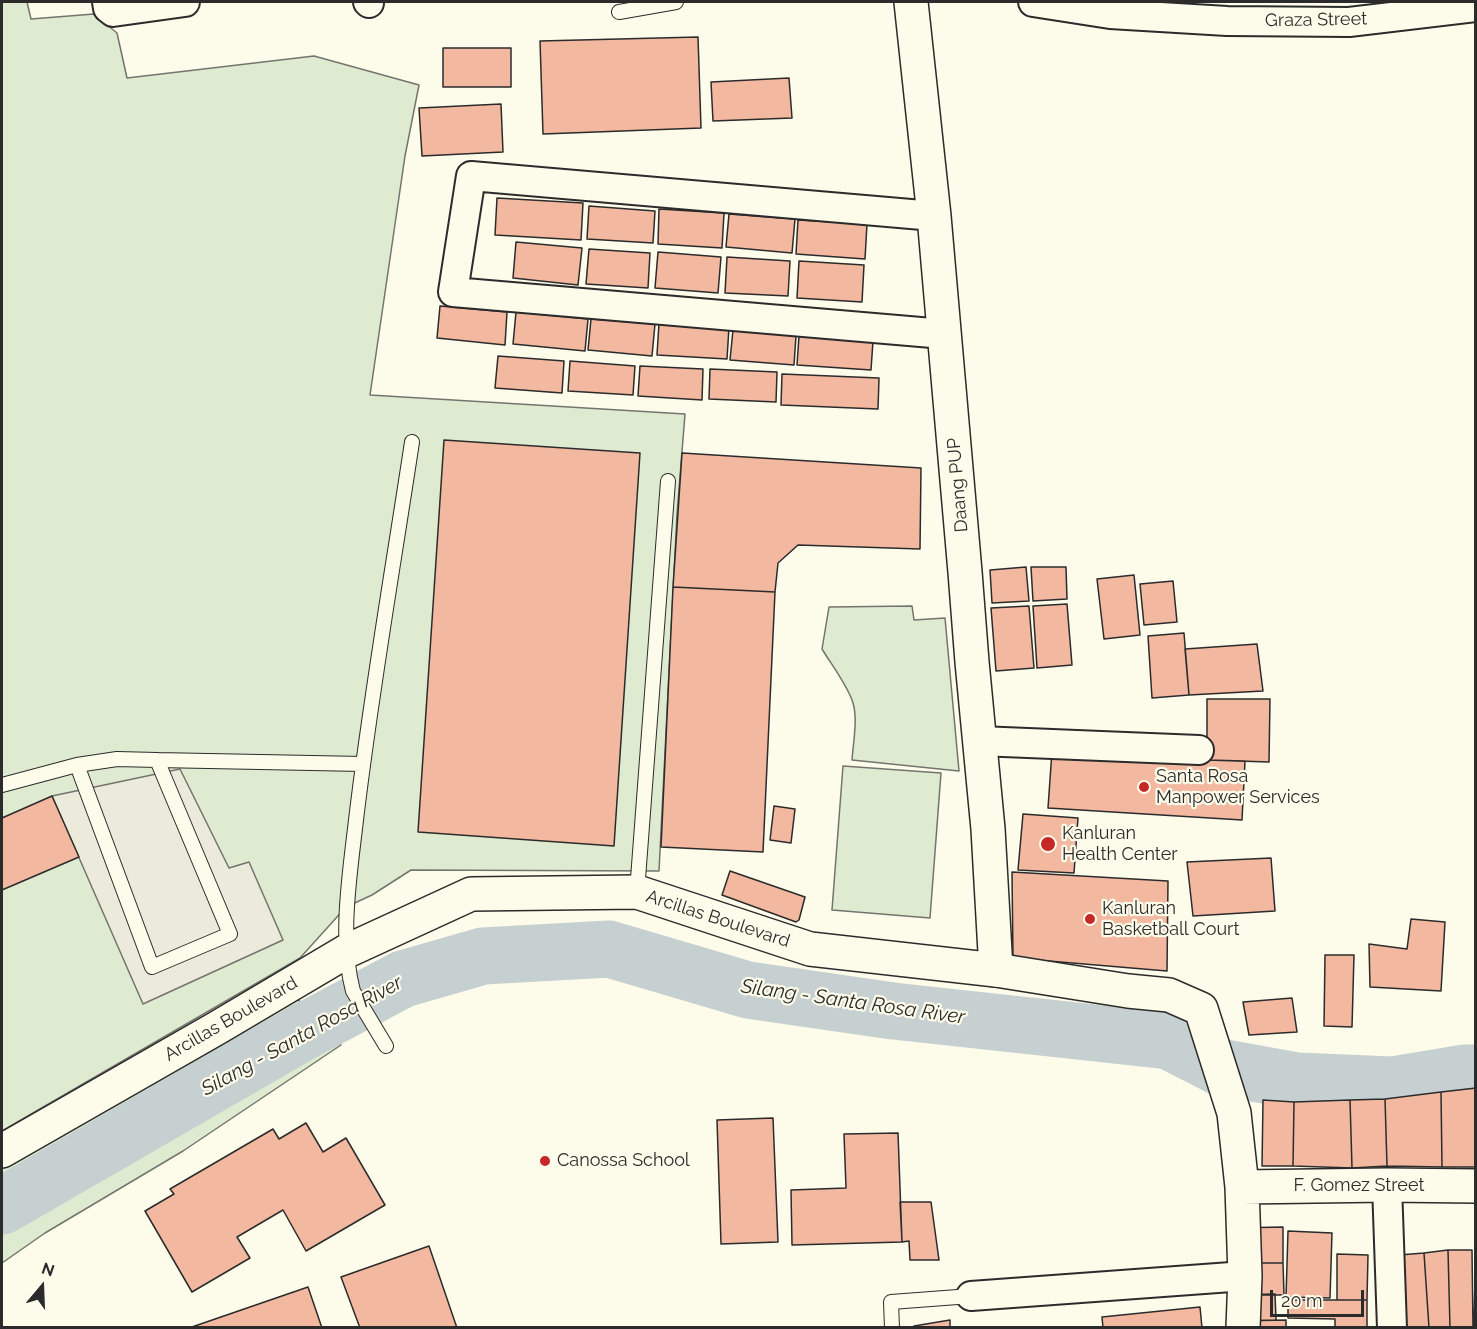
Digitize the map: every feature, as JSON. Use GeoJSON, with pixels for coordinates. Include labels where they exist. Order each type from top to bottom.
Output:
{"type":"FeatureCollection","features":[{"type":"Feature","properties":{"kind":"main road","name":"Daang PUP"},"geometry":{"type":"LineString","coordinates":[[911,2],[934,216],[988,829],[996,970]]}},
{"type":"Feature","properties":{"kind":"main road","name":"Arcillas Boulevard"},"geometry":{"type":"LineString","coordinates":[[2,1151],[348,951],[471,894],[637,892],[810,949],[996,970],[1128,991],[1169,995],[1201,1009],[1234,1113],[1242,1187],[1245,1276],[1243,1328]]}},
{"type":"Feature","properties":{"kind":"main road","name":"F. Gomez Street"},"geometry":{"type":"LineString","coordinates":[[1242,1187],[1476,1186]]}},
{"type":"Feature","properties":{"kind":"street"},"geometry":{"type":"LineString","coordinates":[[107,2],[108,8],[113,12],[185,2]]}},
{"type":"Feature","properties":{"kind":"street","name":"Graza Street"},"geometry":{"type":"LineString","coordinates":[[1034,2],[1110,14],[1227,21],[1349,22],[1476,7]]}},
{"type":"Feature","properties":{"kind":"street"},"geometry":{"type":"LineString","coordinates":[[934,216],[471,176],[453,292],[944,334]]}},
{"type":"Feature","properties":{"kind":"street"},"geometry":{"type":"LineString","coordinates":[[979,741],[1199,750]]}},
{"type":"Feature","properties":{"kind":"street"},"geometry":{"type":"LineString","coordinates":[[1386,1185],[1392,1328]]}},
{"type":"Feature","properties":{"kind":"street"},"geometry":{"type":"LineString","coordinates":[[971,1296],[1245,1276]]}},
{"type":"Feature","properties":{"kind":"lane"},"geometry":{"type":"LineString","coordinates":[[619,12],[676,2]]}},
{"type":"Feature","properties":{"kind":"lane"},"geometry":{"type":"LineString","coordinates":[[386,1046],[353,991],[346,907],[363,764],[412,442]]}},
{"type":"Feature","properties":{"kind":"lane"},"geometry":{"type":"LineString","coordinates":[[637,892],[668,481]]}},
{"type":"Feature","properties":{"kind":"lane"},"geometry":{"type":"LineString","coordinates":[[2,785],[77,765],[117,759],[363,764]]}},
{"type":"Feature","properties":{"kind":"lane"},"geometry":{"type":"LineString","coordinates":[[77,765],[152,967],[230,934],[157,760]]}},
{"type":"Feature","properties":{"kind":"lane"},"geometry":{"type":"LineString","coordinates":[[892,1328],[891,1302],[971,1296]]}},
{"type":"Feature","properties":{"kind":"green space"},"geometry":{"type":"Polygon","coordinates":[[[2,2],[27,2],[31,19],[94,14],[117,33],[127,78],[314,56],[419,85],[405,156],[370,395],[685,414],[677,514],[659,871],[411,870],[372,895],[346,907],[300,958],[2,1131],[2,2]]]}},
{"type":"Feature","properties":{"kind":"green space"},"geometry":{"type":"Polygon","coordinates":[[[912,606],[914,620],[945,618],[959,771],[852,760],[855,724],[853,703],[822,649],[829,607],[912,606]]]}},
{"type":"Feature","properties":{"kind":"green space"},"geometry":{"type":"Polygon","coordinates":[[[843,766],[941,773],[930,918],[832,910],[843,766]]]}},
{"type":"Feature","properties":{"kind":"green space"},"geometry":{"type":"Polygon","coordinates":[[[294,997],[312,1010],[341,1045],[183,1151],[45,1233],[2,1263],[2,1164],[294,997]]]}},
{"type":"Feature","properties":{"kind":"shaded area"},"geometry":{"type":"Polygon","coordinates":[[[180,769],[229,868],[249,862],[283,940],[143,1004],[52,796],[180,769]]]}},
{"type":"Feature","properties":{"kind":"building"},"geometry":{"type":"Polygon","coordinates":[[[698,37],[701,128],[543,134],[540,41],[698,37]]]}},
{"type":"Feature","properties":{"kind":"building"},"geometry":{"type":"Polygon","coordinates":[[[443,48],[511,48],[511,87],[443,87],[443,48]]]}},
{"type":"Feature","properties":{"kind":"building"},"geometry":{"type":"Polygon","coordinates":[[[789,78],[792,118],[713,121],[711,82],[789,78]]]}},
{"type":"Feature","properties":{"kind":"building"},"geometry":{"type":"Polygon","coordinates":[[[501,104],[503,152],[422,156],[419,108],[501,104]]]}},
{"type":"Feature","properties":{"kind":"building"},"geometry":{"type":"Polygon","coordinates":[[[497,198],[583,203],[581,240],[495,235],[497,198]]]}},
{"type":"Feature","properties":{"kind":"building"},"geometry":{"type":"Polygon","coordinates":[[[589,206],[655,211],[653,243],[587,239],[589,206]]]}},
{"type":"Feature","properties":{"kind":"building"},"geometry":{"type":"Polygon","coordinates":[[[659,209],[724,213],[722,248],[658,244],[659,209]]]}},
{"type":"Feature","properties":{"kind":"building"},"geometry":{"type":"Polygon","coordinates":[[[729,214],[795,219],[792,253],[726,247],[729,214]]]}},
{"type":"Feature","properties":{"kind":"building"},"geometry":{"type":"Polygon","coordinates":[[[798,220],[867,224],[865,259],[796,254],[798,220]]]}},
{"type":"Feature","properties":{"kind":"building"},"geometry":{"type":"Polygon","coordinates":[[[516,242],[582,248],[578,285],[513,278],[516,242]]]}},
{"type":"Feature","properties":{"kind":"building"},"geometry":{"type":"Polygon","coordinates":[[[589,249],[650,253],[648,288],[586,284],[589,249]]]}},
{"type":"Feature","properties":{"kind":"building"},"geometry":{"type":"Polygon","coordinates":[[[658,252],[721,257],[718,293],[655,288],[658,252]]]}},
{"type":"Feature","properties":{"kind":"building"},"geometry":{"type":"Polygon","coordinates":[[[727,257],[790,261],[788,296],[725,293],[727,257]]]}},
{"type":"Feature","properties":{"kind":"building"},"geometry":{"type":"Polygon","coordinates":[[[799,261],[864,265],[862,302],[797,298],[799,261]]]}},
{"type":"Feature","properties":{"kind":"building"},"geometry":{"type":"Polygon","coordinates":[[[440,306],[507,312],[505,345],[437,338],[440,306]]]}},
{"type":"Feature","properties":{"kind":"building"},"geometry":{"type":"Polygon","coordinates":[[[516,312],[588,319],[585,351],[513,344],[516,312]]]}},
{"type":"Feature","properties":{"kind":"building"},"geometry":{"type":"Polygon","coordinates":[[[591,319],[655,324],[652,356],[588,350],[591,319]]]}},
{"type":"Feature","properties":{"kind":"building"},"geometry":{"type":"Polygon","coordinates":[[[659,323],[729,327],[727,359],[657,355],[659,323]]]}},
{"type":"Feature","properties":{"kind":"building"},"geometry":{"type":"Polygon","coordinates":[[[733,330],[796,336],[794,365],[730,360],[733,330]]]}},
{"type":"Feature","properties":{"kind":"building"},"geometry":{"type":"Polygon","coordinates":[[[799,336],[873,341],[871,370],[797,365],[799,336]]]}},
{"type":"Feature","properties":{"kind":"building"},"geometry":{"type":"Polygon","coordinates":[[[498,356],[564,361],[562,393],[495,388],[498,356]]]}},
{"type":"Feature","properties":{"kind":"building"},"geometry":{"type":"Polygon","coordinates":[[[570,361],[635,366],[633,395],[568,391],[570,361]]]}},
{"type":"Feature","properties":{"kind":"building"},"geometry":{"type":"Polygon","coordinates":[[[640,366],[703,369],[702,400],[638,396],[640,366]]]}},
{"type":"Feature","properties":{"kind":"building"},"geometry":{"type":"Polygon","coordinates":[[[710,369],[777,372],[776,402],[709,399],[710,369]]]}},
{"type":"Feature","properties":{"kind":"building"},"geometry":{"type":"Polygon","coordinates":[[[782,374],[879,378],[878,409],[781,405],[782,374]]]}},
{"type":"Feature","properties":{"kind":"building"},"geometry":{"type":"Polygon","coordinates":[[[444,440],[640,453],[614,846],[418,832],[444,440]]]}},
{"type":"Feature","properties":{"kind":"building"},"geometry":{"type":"Polygon","coordinates":[[[682,453],[921,468],[920,549],[798,545],[778,563],[775,592],[673,587],[682,453]]]}},
{"type":"Feature","properties":{"kind":"building"},"geometry":{"type":"Polygon","coordinates":[[[1026,567],[1029,601],[992,603],[990,570],[1026,567]]]}},
{"type":"Feature","properties":{"kind":"building"},"geometry":{"type":"Polygon","coordinates":[[[1031,567],[1066,567],[1067,599],[1033,601],[1031,567]]]}},
{"type":"Feature","properties":{"kind":"building"},"geometry":{"type":"Polygon","coordinates":[[[1134,575],[1140,635],[1104,639],[1097,579],[1134,575]]]}},
{"type":"Feature","properties":{"kind":"building"},"geometry":{"type":"Polygon","coordinates":[[[1173,581],[1177,622],[1144,625],[1140,584],[1173,581]]]}},
{"type":"Feature","properties":{"kind":"building"},"geometry":{"type":"Polygon","coordinates":[[[673,587],[775,592],[763,852],[661,847],[673,587]]]}},
{"type":"Feature","properties":{"kind":"building"},"geometry":{"type":"Polygon","coordinates":[[[1067,604],[1072,665],[1037,668],[1033,606],[1067,604]]]}},
{"type":"Feature","properties":{"kind":"building"},"geometry":{"type":"Polygon","coordinates":[[[1029,606],[1034,668],[996,671],[991,608],[1029,606]]]}},
{"type":"Feature","properties":{"kind":"building"},"geometry":{"type":"Polygon","coordinates":[[[1184,633],[1189,695],[1152,698],[1148,636],[1184,633]]]}},
{"type":"Feature","properties":{"kind":"building"},"geometry":{"type":"Polygon","coordinates":[[[1257,644],[1263,691],[1189,695],[1185,649],[1257,644]]]}},
{"type":"Feature","properties":{"kind":"building"},"geometry":{"type":"Polygon","coordinates":[[[1207,699],[1270,699],[1269,762],[1207,760],[1207,699]]]}},
{"type":"Feature","properties":{"kind":"building"},"geometry":{"type":"Polygon","coordinates":[[[1052,751],[1245,761],[1242,820],[1048,808],[1052,751]]]}},
{"type":"Feature","properties":{"kind":"building"},"geometry":{"type":"Polygon","coordinates":[[[52,796],[79,857],[2,890],[2,818],[52,796]]]}},
{"type":"Feature","properties":{"kind":"building"},"geometry":{"type":"Polygon","coordinates":[[[774,806],[795,809],[791,843],[770,840],[774,806]]]}},
{"type":"Feature","properties":{"kind":"building","name":"Kanluran Health Center"},"geometry":{"type":"Polygon","coordinates":[[[1023,814],[1078,818],[1074,873],[1018,870],[1023,814]]]}},
{"type":"Feature","properties":{"kind":"building"},"geometry":{"type":"Polygon","coordinates":[[[1271,858],[1275,911],[1193,916],[1187,862],[1271,858]]]}},
{"type":"Feature","properties":{"kind":"building"},"geometry":{"type":"Polygon","coordinates":[[[730,871],[805,897],[799,920],[796,922],[722,895],[730,871]]]}},
{"type":"Feature","properties":{"kind":"building","name":"Kanluran Basketball Court"},"geometry":{"type":"Polygon","coordinates":[[[1012,872],[1168,881],[1167,971],[1013,958],[1012,872]]]}},
{"type":"Feature","properties":{"kind":"building"},"geometry":{"type":"Polygon","coordinates":[[[1411,919],[1445,922],[1441,991],[1370,987],[1369,944],[1407,949],[1411,919]]]}},
{"type":"Feature","properties":{"kind":"building"},"geometry":{"type":"Polygon","coordinates":[[[1325,955],[1354,955],[1352,1027],[1324,1026],[1325,955]]]}},
{"type":"Feature","properties":{"kind":"building"},"geometry":{"type":"Polygon","coordinates":[[[1292,998],[1297,1032],[1249,1035],[1243,1002],[1292,998]]]}},
{"type":"Feature","properties":{"kind":"building"},"geometry":{"type":"Polygon","coordinates":[[[1476,1088],[1476,1167],[1442,1167],[1441,1092],[1476,1088]]]}},
{"type":"Feature","properties":{"kind":"building"},"geometry":{"type":"Polygon","coordinates":[[[1441,1092],[1442,1167],[1387,1166],[1385,1099],[1441,1092]]]}},
{"type":"Feature","properties":{"kind":"building"},"geometry":{"type":"Polygon","coordinates":[[[1385,1099],[1387,1166],[1352,1168],[1350,1100],[1385,1099]]]}},
{"type":"Feature","properties":{"kind":"building"},"geometry":{"type":"Polygon","coordinates":[[[1263,1100],[1294,1102],[1293,1166],[1262,1166],[1263,1100]]]}},
{"type":"Feature","properties":{"kind":"building"},"geometry":{"type":"Polygon","coordinates":[[[1350,1100],[1352,1168],[1293,1166],[1294,1102],[1350,1100]]]}},
{"type":"Feature","properties":{"kind":"building"},"geometry":{"type":"Polygon","coordinates":[[[773,1118],[778,1242],[721,1244],[717,1120],[773,1118]]]}},
{"type":"Feature","properties":{"kind":"building"},"geometry":{"type":"Polygon","coordinates":[[[306,1123],[323,1152],[346,1138],[385,1205],[306,1251],[283,1210],[237,1237],[250,1258],[192,1292],[145,1211],[174,1194],[170,1189],[273,1129],[279,1139],[306,1123]]]}},
{"type":"Feature","properties":{"kind":"building"},"geometry":{"type":"Polygon","coordinates":[[[898,1133],[902,1242],[792,1245],[791,1190],[846,1188],[844,1134],[898,1133]]]}},
{"type":"Feature","properties":{"kind":"building"},"geometry":{"type":"Polygon","coordinates":[[[900,1202],[931,1202],[939,1260],[910,1260],[909,1241],[902,1242],[900,1202]]]}},
{"type":"Feature","properties":{"kind":"building"},"geometry":{"type":"Polygon","coordinates":[[[1283,1227],[1283,1263],[1235,1263],[1235,1228],[1283,1227]]]}},
{"type":"Feature","properties":{"kind":"building"},"geometry":{"type":"Polygon","coordinates":[[[1288,1231],[1332,1233],[1330,1298],[1286,1297],[1288,1231]]]}},
{"type":"Feature","properties":{"kind":"building"},"geometry":{"type":"Polygon","coordinates":[[[429,1246],[457,1328],[360,1328],[341,1277],[429,1246]]]}},
{"type":"Feature","properties":{"kind":"building"},"geometry":{"type":"Polygon","coordinates":[[[1448,1250],[1472,1250],[1473,1328],[1450,1328],[1448,1250]]]}},
{"type":"Feature","properties":{"kind":"building"},"geometry":{"type":"Polygon","coordinates":[[[1448,1250],[1450,1328],[1429,1328],[1424,1253],[1448,1250]]]}},
{"type":"Feature","properties":{"kind":"building"},"geometry":{"type":"Polygon","coordinates":[[[1424,1253],[1429,1328],[1404,1328],[1399,1255],[1424,1253]]]}},
{"type":"Feature","properties":{"kind":"building"},"geometry":{"type":"Polygon","coordinates":[[[1337,1254],[1368,1255],[1367,1300],[1337,1300],[1337,1254]]]}},
{"type":"Feature","properties":{"kind":"building"},"geometry":{"type":"Polygon","coordinates":[[[1235,1263],[1283,1263],[1284,1295],[1236,1295],[1235,1263]]]}},
{"type":"Feature","properties":{"kind":"building"},"geometry":{"type":"Polygon","coordinates":[[[1475,1277],[1476,1328],[1474,1328],[1475,1277]]]}},
{"type":"Feature","properties":{"kind":"building"},"geometry":{"type":"Polygon","coordinates":[[[308,1287],[322,1328],[189,1328],[308,1287]]]}},
{"type":"Feature","properties":{"kind":"building"},"geometry":{"type":"Polygon","coordinates":[[[1275,1294],[1276,1320],[1237,1321],[1236,1295],[1275,1294]]]}},
{"type":"Feature","properties":{"kind":"building"},"geometry":{"type":"Polygon","coordinates":[[[1288,1300],[1367,1300],[1367,1328],[1335,1328],[1335,1319],[1288,1318],[1288,1300]]]}},
{"type":"Feature","properties":{"kind":"building"},"geometry":{"type":"Polygon","coordinates":[[[1200,1307],[1202,1328],[1103,1328],[1102,1317],[1200,1307]]]}},
{"type":"Feature","properties":{"kind":"building"},"geometry":{"type":"Polygon","coordinates":[[[950,1320],[950,1328],[915,1328],[914,1326],[950,1320]]]}},
{"type":"Feature","properties":{"kind":"building"},"geometry":{"type":"Polygon","coordinates":[[[1286,1320],[1286,1328],[1237,1328],[1237,1321],[1286,1320]]]}},
{"type":"Feature","properties":{"kind":"waterway","name":"Silang - Santa Rosa River"},"geometry":{"type":"LineString","coordinates":[[2,1206],[303,1032],[403,979],[483,956],[609,949],[748,990],[893,1011],[1169,1041],[1220,1067],[1297,1081],[1392,1085],[1476,1073]]}},
{"type":"Feature","properties":{"kind":"place","name":"Santa Rosa Manpower Services"},"geometry":{"type":"Point","coordinates":[1144,787]}},
{"type":"Feature","properties":{"kind":"place","name":"Kanluran Health Center"},"geometry":{"type":"Point","coordinates":[1048,844]}},
{"type":"Feature","properties":{"kind":"place","name":"Kanluran Basketball Court"},"geometry":{"type":"Point","coordinates":[1090,919]}},
{"type":"Feature","properties":{"kind":"place","name":"Canossa School"},"geometry":{"type":"Point","coordinates":[545,1161]}}]}
